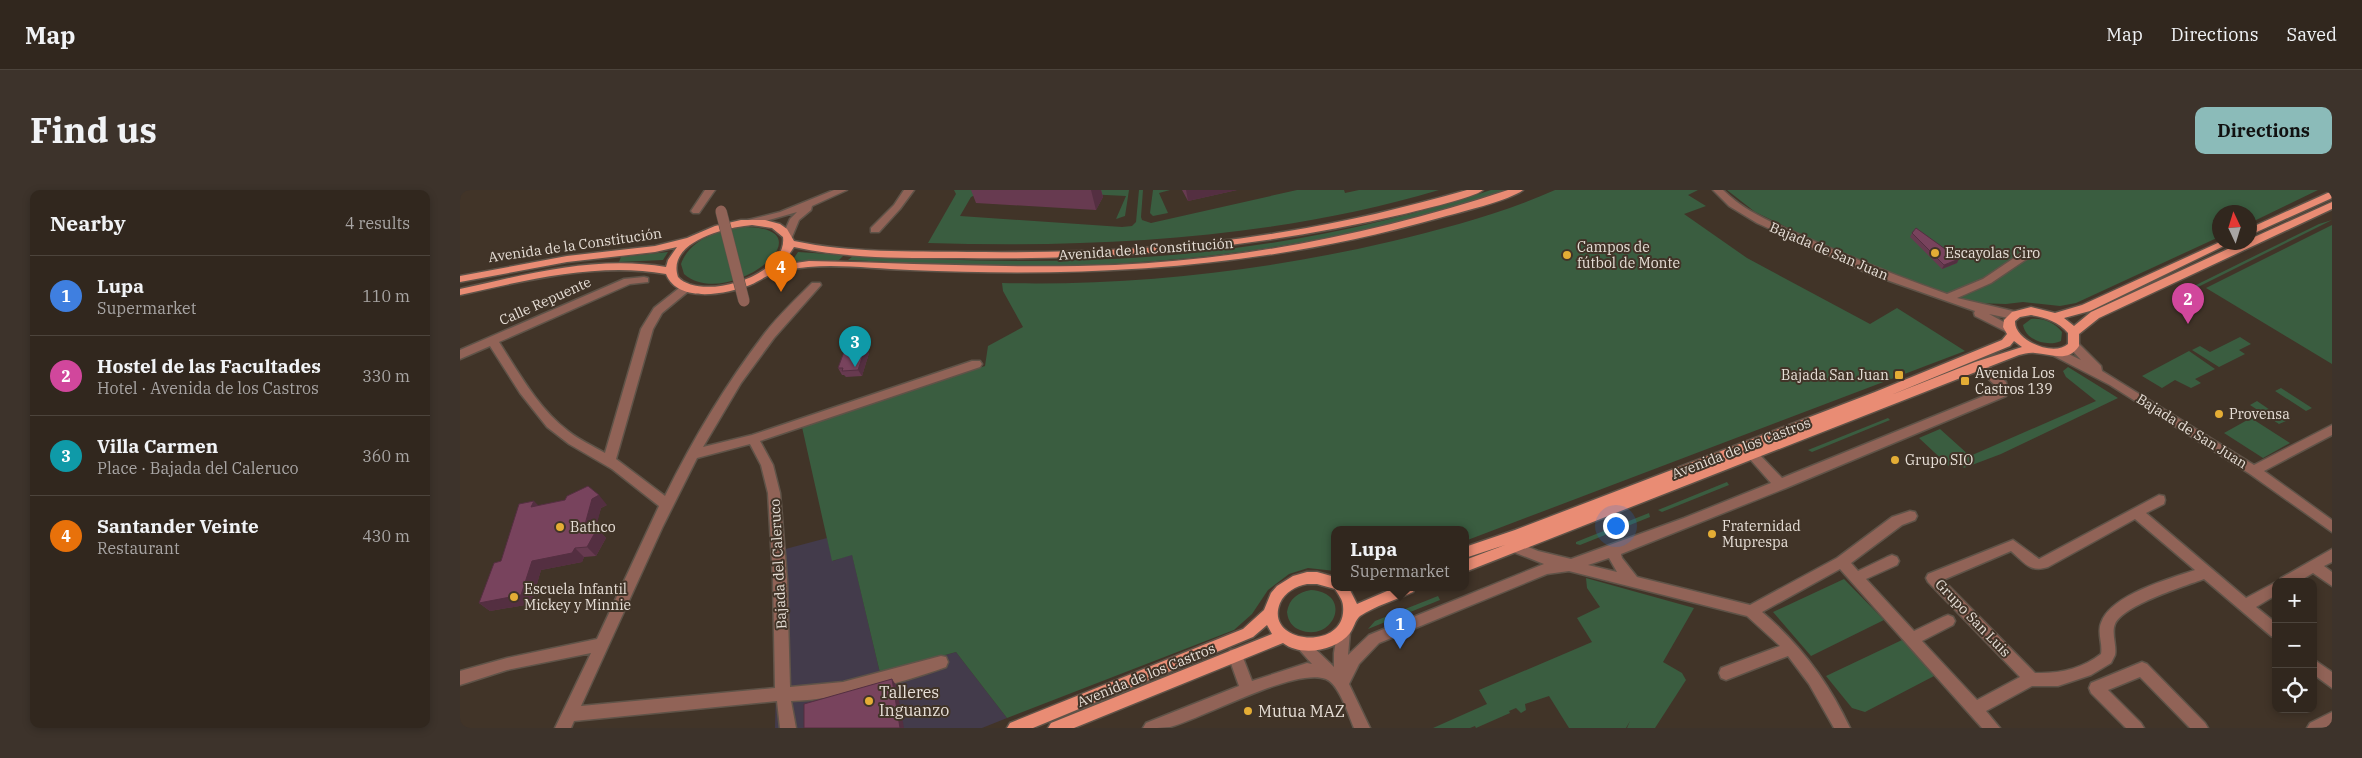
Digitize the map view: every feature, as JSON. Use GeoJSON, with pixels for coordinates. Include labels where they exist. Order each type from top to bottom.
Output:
{"type":"FeatureCollection","features":[{"type":"Feature","properties":{"kind":"main road","name":"Avenida de la Constitución"},"geometry":{"type":"LineString","coordinates":[[460,279],[567,259],[655,249],[693,240],[722,226],[752,222],[773,224],[785,230],[789,239],[828,250],[1012,256],[1159,252],[1238,244],[1312,231],[1398,213],[1478,190]]}},
{"type":"Feature","properties":{"kind":"main road","name":"Avenida de la Constitución"},"geometry":{"type":"LineString","coordinates":[[769,271],[809,264],[975,270],[1060,270],[1203,261],[1281,250],[1363,235],[1446,214],[1518,190]]}},
{"type":"Feature","properties":{"kind":"main road"},"geometry":{"type":"LineString","coordinates":[[2257,229],[2332,194]]}},
{"type":"Feature","properties":{"kind":"main road"},"geometry":{"type":"LineString","coordinates":[[2074,332],[2095,315],[2332,205]]}},
{"type":"Feature","properties":{"kind":"main road"},"geometry":{"type":"LineString","coordinates":[[693,240],[677,254],[670,270],[672,278],[686,287],[698,290],[727,288],[749,281],[769,271],[787,253],[789,239]]}},
{"type":"Feature","properties":{"kind":"main road"},"geometry":{"type":"LineString","coordinates":[[2055,317],[2086,308],[2212,249]]}},
{"type":"Feature","properties":{"kind":"main road","name":"Avenida de la Constitución"},"geometry":{"type":"LineString","coordinates":[[460,292],[562,272],[613,266],[650,266],[670,270]]}},
{"type":"Feature","properties":{"kind":"main road"},"geometry":{"type":"LineString","coordinates":[[2031,311],[2055,317],[2074,332],[2076,340],[2074,346],[2068,351],[2058,353],[2034,349],[2026,345],[2011,331],[2009,321],[2013,316],[2031,311]]}},
{"type":"Feature","properties":{"kind":"main road","name":"Avenida de los Castros"},"geometry":{"type":"LineString","coordinates":[[1469,551],[1879,395],[2006,342],[2011,331]]}},
{"type":"Feature","properties":{"kind":"main road","name":"Avenida de los Castros"},"geometry":{"type":"LineString","coordinates":[[1469,565],[1516,548],[1979,365],[2018,351],[2034,349]]}},
{"type":"Feature","properties":{"kind":"main road"},"geometry":{"type":"LineString","coordinates":[[1331,582],[1317,577],[1304,578],[1291,583],[1281,591],[1274,601],[1271,613],[1274,626],[1282,636],[1304,646],[1324,643],[1343,632],[1349,623],[1352,612],[1351,603],[1344,591]]}},
{"type":"Feature","properties":{"kind":"main road"},"geometry":{"type":"LineString","coordinates":[[1352,612],[1401,591]]}},
{"type":"Feature","properties":{"kind":"main road","name":"Avenida de los Castros"},"geometry":{"type":"LineString","coordinates":[[1015,728],[1248,633],[1271,613]]}},
{"type":"Feature","properties":{"kind":"main road","name":"Avenida de los Castros"},"geometry":{"type":"LineString","coordinates":[[1056,728],[1282,636]]}},
{"type":"Feature","properties":{"kind":"street"},"geometry":{"type":"LineString","coordinates":[[696,210],[710,190]]}},
{"type":"Feature","properties":{"kind":"street"},"geometry":{"type":"LineString","coordinates":[[752,222],[784,214],[842,190]]}},
{"type":"Feature","properties":{"kind":"street"},"geometry":{"type":"LineString","coordinates":[[875,230],[897,207],[909,190]]}},
{"type":"Feature","properties":{"kind":"street","name":"Bajada de San Juan"},"geometry":{"type":"LineString","coordinates":[[1718,190],[1738,208],[1786,234],[1871,271],[1966,305],[2013,316]]}},
{"type":"Feature","properties":{"kind":"street"},"geometry":{"type":"LineString","coordinates":[[789,239],[795,219],[802,212],[827,196]]}},
{"type":"Feature","properties":{"kind":"street"},"geometry":{"type":"LineString","coordinates":[[721,211],[744,301]]}},
{"type":"Feature","properties":{"kind":"street"},"geometry":{"type":"LineString","coordinates":[[1948,298],[1988,281],[2024,256]]}},
{"type":"Feature","properties":{"kind":"street","name":"Calle Repuente"},"geometry":{"type":"LineString","coordinates":[[460,355],[628,280],[644,280]]}},
{"type":"Feature","properties":{"kind":"street"},"geometry":{"type":"LineString","coordinates":[[563,728],[648,543],[694,454],[745,370],[771,335],[816,285]]}},
{"type":"Feature","properties":{"kind":"street"},"geometry":{"type":"LineString","coordinates":[[609,461],[647,329],[658,311],[686,287]]}},
{"type":"Feature","properties":{"kind":"street","name":"Bajada de San Juan"},"geometry":{"type":"LineString","coordinates":[[1966,305],[2011,331]]}},
{"type":"Feature","properties":{"kind":"street"},"geometry":{"type":"LineString","coordinates":[[492,341],[516,377],[551,422],[578,445],[609,461],[667,505]]}},
{"type":"Feature","properties":{"kind":"street","name":"Bajada de San Juan"},"geometry":{"type":"LineString","coordinates":[[2074,346],[2104,376]]}},
{"type":"Feature","properties":{"kind":"street","name":"Bajada de San Juan"},"geometry":{"type":"LineString","coordinates":[[2058,353],[2104,376],[2254,471],[2332,527]]}},
{"type":"Feature","properties":{"kind":"street"},"geometry":{"type":"LineString","coordinates":[[694,454],[753,439],[976,364]]}},
{"type":"Feature","properties":{"kind":"street"},"geometry":{"type":"LineString","coordinates":[[1342,684],[1354,658],[1374,639],[1546,569],[1571,565],[1614,551],[1781,485],[2002,393],[2002,385],[1979,365]]}},
{"type":"Feature","properties":{"kind":"street","name":"Bajada de San Juan"},"geometry":{"type":"LineString","coordinates":[[2254,471],[2332,429]]}},
{"type":"Feature","properties":{"kind":"street","name":"Bajada del Caleruco"},"geometry":{"type":"LineString","coordinates":[[753,439],[767,465],[774,493],[780,579],[783,694],[788,728]]}},
{"type":"Feature","properties":{"kind":"street","name":"Avenida de los Castros"},"geometry":{"type":"LineString","coordinates":[[1753,455],[1781,485]]}},
{"type":"Feature","properties":{"kind":"street"},"geometry":{"type":"LineString","coordinates":[[2159,500],[2137,513],[2272,629]]}},
{"type":"Feature","properties":{"kind":"street","name":"Grupo San Luis"},"geometry":{"type":"LineString","coordinates":[[2032,679],[1933,578],[2013,545],[2040,564],[2137,513]]}},
{"type":"Feature","properties":{"kind":"street"},"geometry":{"type":"LineString","coordinates":[[1751,611],[1842,562],[1897,521],[1910,516]]}},
{"type":"Feature","properties":{"kind":"street"},"geometry":{"type":"LineString","coordinates":[[1516,548],[1535,556],[1751,611],[1764,621],[1817,681],[1842,728]]}},
{"type":"Feature","properties":{"kind":"street"},"geometry":{"type":"LineString","coordinates":[[1614,551],[1616,560],[1632,581]]}},
{"type":"Feature","properties":{"kind":"street"},"geometry":{"type":"LineString","coordinates":[[2293,578],[2332,555]]}},
{"type":"Feature","properties":{"kind":"street"},"geometry":{"type":"LineString","coordinates":[[1856,578],[1892,561]]}},
{"type":"Feature","properties":{"kind":"street"},"geometry":{"type":"LineString","coordinates":[[1842,562],[1992,728]]}},
{"type":"Feature","properties":{"kind":"street"},"geometry":{"type":"LineString","coordinates":[[2314,566],[2332,580]]}},
{"type":"Feature","properties":{"kind":"street"},"geometry":{"type":"LineString","coordinates":[[1975,709],[2032,679],[2061,678],[2104,662],[2109,655],[2106,628],[2111,617],[2143,596],[2206,572]]}},
{"type":"Feature","properties":{"kind":"street"},"geometry":{"type":"LineString","coordinates":[[2245,606],[2272,590]]}},
{"type":"Feature","properties":{"kind":"street","name":"Grupo San Luis"},"geometry":{"type":"LineString","coordinates":[[1912,639],[1948,621]]}},
{"type":"Feature","properties":{"kind":"street"},"geometry":{"type":"LineString","coordinates":[[1343,632],[1341,653],[1342,684],[1362,728]]}},
{"type":"Feature","properties":{"kind":"street"},"geometry":{"type":"LineString","coordinates":[[460,678],[507,664],[602,644]]}},
{"type":"Feature","properties":{"kind":"street"},"geometry":{"type":"LineString","coordinates":[[1304,646],[1342,684]]}},
{"type":"Feature","properties":{"kind":"street"},"geometry":{"type":"LineString","coordinates":[[1726,673],[1790,649]]}},
{"type":"Feature","properties":{"kind":"street","name":"Avenida de los Castros"},"geometry":{"type":"LineString","coordinates":[[1235,656],[1248,689]]}},
{"type":"Feature","properties":{"kind":"street"},"geometry":{"type":"LineString","coordinates":[[570,714],[828,691],[941,662]]}},
{"type":"Feature","properties":{"kind":"street"},"geometry":{"type":"LineString","coordinates":[[2317,668],[2332,681]]}},
{"type":"Feature","properties":{"kind":"street"},"geometry":{"type":"LineString","coordinates":[[2136,728],[2096,688],[2142,669],[2200,728]]}},
{"type":"Feature","properties":{"kind":"street"},"geometry":{"type":"LineString","coordinates":[[1151,728],[1248,689],[1307,670],[1330,673]]}},
{"type":"Feature","properties":{"kind":"street"},"geometry":{"type":"LineString","coordinates":[[2315,728],[2332,719]]}},
{"type":"Feature","properties":{"kind":"shaded area"},"geometry":{"type":"Polygon","coordinates":[[[827,538],[833,561],[852,554],[880,673],[956,652],[1007,718],[982,728],[775,728],[777,641],[774,552],[827,538]]]}},
{"type":"Feature","properties":{"kind":"green space"},"geometry":{"type":"Polygon","coordinates":[[[954,190],[984,190],[971,197],[960,216],[1122,227],[1132,226],[1136,222],[1139,190],[1143,190],[1142,220],[1151,223],[1297,190],[1344,190],[1345,193],[1359,190],[1439,190],[1376,207],[1313,220],[1250,230],[1186,237],[1057,244],[928,243],[956,194],[954,190]]]}},
{"type":"Feature","properties":{"kind":"green space"},"geometry":{"type":"Polygon","coordinates":[[[1005,190],[1129,190],[1125,216],[1116,219],[1126,196],[1005,190]]]}},
{"type":"Feature","properties":{"kind":"green space"},"geometry":{"type":"Polygon","coordinates":[[[1153,190],[1170,190],[1159,193],[1168,213],[1153,216],[1150,213],[1153,190]]]}},
{"type":"Feature","properties":{"kind":"green space"},"geometry":{"type":"Polygon","coordinates":[[[1491,190],[1505,190],[1454,206],[1351,233],[1298,243],[1192,258],[1086,265],[1026,266],[848,260],[853,256],[1058,261],[1138,258],[1190,253],[1292,240],[1342,230],[1392,219],[1491,190]]]}},
{"type":"Feature","properties":{"kind":"green space"},"geometry":{"type":"Polygon","coordinates":[[[1555,190],[1698,190],[1688,195],[1706,206],[1684,214],[1747,258],[1870,324],[1897,308],[1965,351],[1469,539],[1469,526],[1331,526],[1331,571],[1308,568],[1289,574],[1268,590],[1252,614],[1234,630],[1007,718],[956,652],[880,673],[852,555],[832,561],[802,427],[985,366],[988,346],[1023,327],[1003,291],[1002,283],[1101,282],[1150,279],[1296,261],[1345,252],[1455,225],[1496,213],[1555,190]]]}},
{"type":"Feature","properties":{"kind":"green space"},"geometry":{"type":"Polygon","coordinates":[[[1727,190],[2318,190],[2257,220],[2257,205],[2212,205],[2212,240],[2076,303],[2060,306],[2023,302],[2006,304],[1975,303],[1962,299],[1842,254],[1755,212],[1727,190]]]}},
{"type":"Feature","properties":{"kind":"green space"},"geometry":{"type":"Polygon","coordinates":[[[2332,220],[2196,288],[2194,286],[2319,224],[2332,220]]]}},
{"type":"Feature","properties":{"kind":"green space"},"geometry":{"type":"Polygon","coordinates":[[[2332,225],[2332,364],[2206,288],[2332,225]]]}},
{"type":"Feature","properties":{"kind":"green space"},"geometry":{"type":"Polygon","coordinates":[[[745,227],[769,231],[779,240],[776,252],[764,265],[745,276],[724,283],[703,283],[684,274],[681,264],[691,248],[707,237],[717,233],[745,227]]]}},
{"type":"Feature","properties":{"kind":"green space"},"geometry":{"type":"Polygon","coordinates":[[[668,252],[663,260],[619,262],[621,257],[668,252]]]}},
{"type":"Feature","properties":{"kind":"green space"},"geometry":{"type":"Polygon","coordinates":[[[798,252],[844,255],[839,260],[792,261],[798,252]]]}},
{"type":"Feature","properties":{"kind":"green space"},"geometry":{"type":"Polygon","coordinates":[[[2031,319],[2040,319],[2052,323],[2062,332],[2061,341],[2044,343],[2033,339],[2025,331],[2023,325],[2031,319]]]}},
{"type":"Feature","properties":{"kind":"green space"},"geometry":{"type":"Polygon","coordinates":[[[2240,337],[2251,344],[2239,350],[2245,354],[2219,367],[2192,350],[2200,346],[2210,352],[2240,337]]]}},
{"type":"Feature","properties":{"kind":"green space"},"geometry":{"type":"Polygon","coordinates":[[[2189,351],[2215,369],[2195,379],[2201,383],[2191,388],[2175,380],[2162,388],[2142,376],[2189,351]]]}},
{"type":"Feature","properties":{"kind":"green space"},"geometry":{"type":"Polygon","coordinates":[[[2068,367],[2118,398],[2001,454],[1964,468],[1957,461],[1949,466],[1919,438],[1940,429],[1970,456],[2096,401],[2066,377],[2063,371],[2068,367]]]}},
{"type":"Feature","properties":{"kind":"green space"},"geometry":{"type":"Polygon","coordinates":[[[2281,388],[2312,408],[2306,411],[2275,391],[2281,388]]]}},
{"type":"Feature","properties":{"kind":"green space"},"geometry":{"type":"Polygon","coordinates":[[[2257,401],[2286,421],[2279,424],[2250,405],[2257,401]]]}},
{"type":"Feature","properties":{"kind":"green space"},"geometry":{"type":"Polygon","coordinates":[[[1888,418],[1890,420],[1812,452],[1808,450],[1888,418]]]}},
{"type":"Feature","properties":{"kind":"green space"},"geometry":{"type":"Polygon","coordinates":[[[2251,418],[2290,443],[2263,458],[2224,433],[2251,418]]]}},
{"type":"Feature","properties":{"kind":"green space"},"geometry":{"type":"Polygon","coordinates":[[[1727,482],[1729,485],[1662,512],[1658,510],[1727,482]]]}},
{"type":"Feature","properties":{"kind":"green space"},"geometry":{"type":"Polygon","coordinates":[[[1649,513],[1650,517],[1580,545],[1576,544],[1576,542],[1649,513]]]}},
{"type":"Feature","properties":{"kind":"green space"},"geometry":{"type":"Polygon","coordinates":[[[1586,578],[1694,608],[1663,662],[1682,673],[1686,680],[1655,728],[1627,728],[1630,721],[1626,728],[1569,728],[1549,696],[1525,704],[1526,710],[1521,713],[1516,708],[1509,711],[1510,713],[1476,728],[1475,726],[1470,728],[1433,728],[1487,704],[1479,690],[1592,642],[1577,618],[1600,607],[1587,588],[1586,578]]]}},
{"type":"Feature","properties":{"kind":"green space"},"geometry":{"type":"Polygon","coordinates":[[[1844,579],[1884,620],[1811,656],[1773,612],[1844,579]]]}},
{"type":"Feature","properties":{"kind":"green space"},"geometry":{"type":"Polygon","coordinates":[[[1311,590],[1324,593],[1332,599],[1335,607],[1334,616],[1330,624],[1322,630],[1312,632],[1295,627],[1289,621],[1287,612],[1290,603],[1295,597],[1302,592],[1311,590]]]}},
{"type":"Feature","properties":{"kind":"green space"},"geometry":{"type":"Polygon","coordinates":[[[1438,596],[1440,600],[1368,629],[1375,621],[1438,596]]]}},
{"type":"Feature","properties":{"kind":"green space"},"geometry":{"type":"Polygon","coordinates":[[[1902,640],[1936,675],[1865,712],[1852,708],[1826,676],[1902,640]]]}},
{"type":"Feature","properties":{"kind":"building"},"geometry":{"type":"Polygon","coordinates":[[[1916,228],[1959,259],[1944,265],[1912,233],[1916,228]]]}},
{"type":"Feature","properties":{"kind":"building"},"geometry":{"type":"Polygon","coordinates":[[[866,346],[858,370],[842,371],[843,368],[838,368],[845,349],[866,346]]]}},
{"type":"Feature","properties":{"kind":"building"},"geometry":{"type":"Polygon","coordinates":[[[588,486],[599,495],[592,499],[584,528],[597,529],[587,547],[575,548],[572,553],[532,561],[521,595],[479,603],[494,563],[501,561],[519,504],[534,501],[531,507],[565,500],[567,496],[588,486]]]}},
{"type":"Feature","properties":{"kind":"building","name":"Talleres Inguanzo"},"geometry":{"type":"Polygon","coordinates":[[[892,679],[900,728],[804,728],[804,704],[892,679]]]}},
{"type":"Feature","properties":{"kind":"place","name":"Escayolas Ciro"},"geometry":{"type":"Point","coordinates":[1935,253]}},
{"type":"Feature","properties":{"kind":"place","name":"Campos de fútbol de Monte"},"geometry":{"type":"Point","coordinates":[1567,255]}},
{"type":"Feature","properties":{"kind":"place","name":"Santander Veinte"},"geometry":{"type":"Point","coordinates":[781,292]}},
{"type":"Feature","properties":{"kind":"place","name":"Hostel de las Facultades"},"geometry":{"type":"Point","coordinates":[2188,324]}},
{"type":"Feature","properties":{"kind":"place","name":"Villa Carmen"},"geometry":{"type":"Point","coordinates":[855,367]}},
{"type":"Feature","properties":{"kind":"place","name":"Bajada San Juan"},"geometry":{"type":"Point","coordinates":[1899,375]}},
{"type":"Feature","properties":{"kind":"place","name":"Avenida Los Castros 139"},"geometry":{"type":"Point","coordinates":[1965,381]}},
{"type":"Feature","properties":{"kind":"place","name":"Provensa"},"geometry":{"type":"Point","coordinates":[2219,414]}},
{"type":"Feature","properties":{"kind":"place","name":"Grupo SIO"},"geometry":{"type":"Point","coordinates":[1895,460]}},
{"type":"Feature","properties":{"kind":"place","name":"Bathco"},"geometry":{"type":"Point","coordinates":[560,527]}},
{"type":"Feature","properties":{"kind":"place","name":"Fraternidad Muprespa"},"geometry":{"type":"Point","coordinates":[1712,534]}},
{"type":"Feature","properties":{"kind":"place","name":"Escuela Infantil Mickey y Minnie"},"geometry":{"type":"Point","coordinates":[514,597]}},
{"type":"Feature","properties":{"kind":"place","name":"Lupa"},"geometry":{"type":"Point","coordinates":[1400,649]}},
{"type":"Feature","properties":{"kind":"place","name":"Talleres Inguanzo"},"geometry":{"type":"Point","coordinates":[869,701]}},
{"type":"Feature","properties":{"kind":"place","name":"Mutua MAZ"},"geometry":{"type":"Point","coordinates":[1248,711]}}]}
